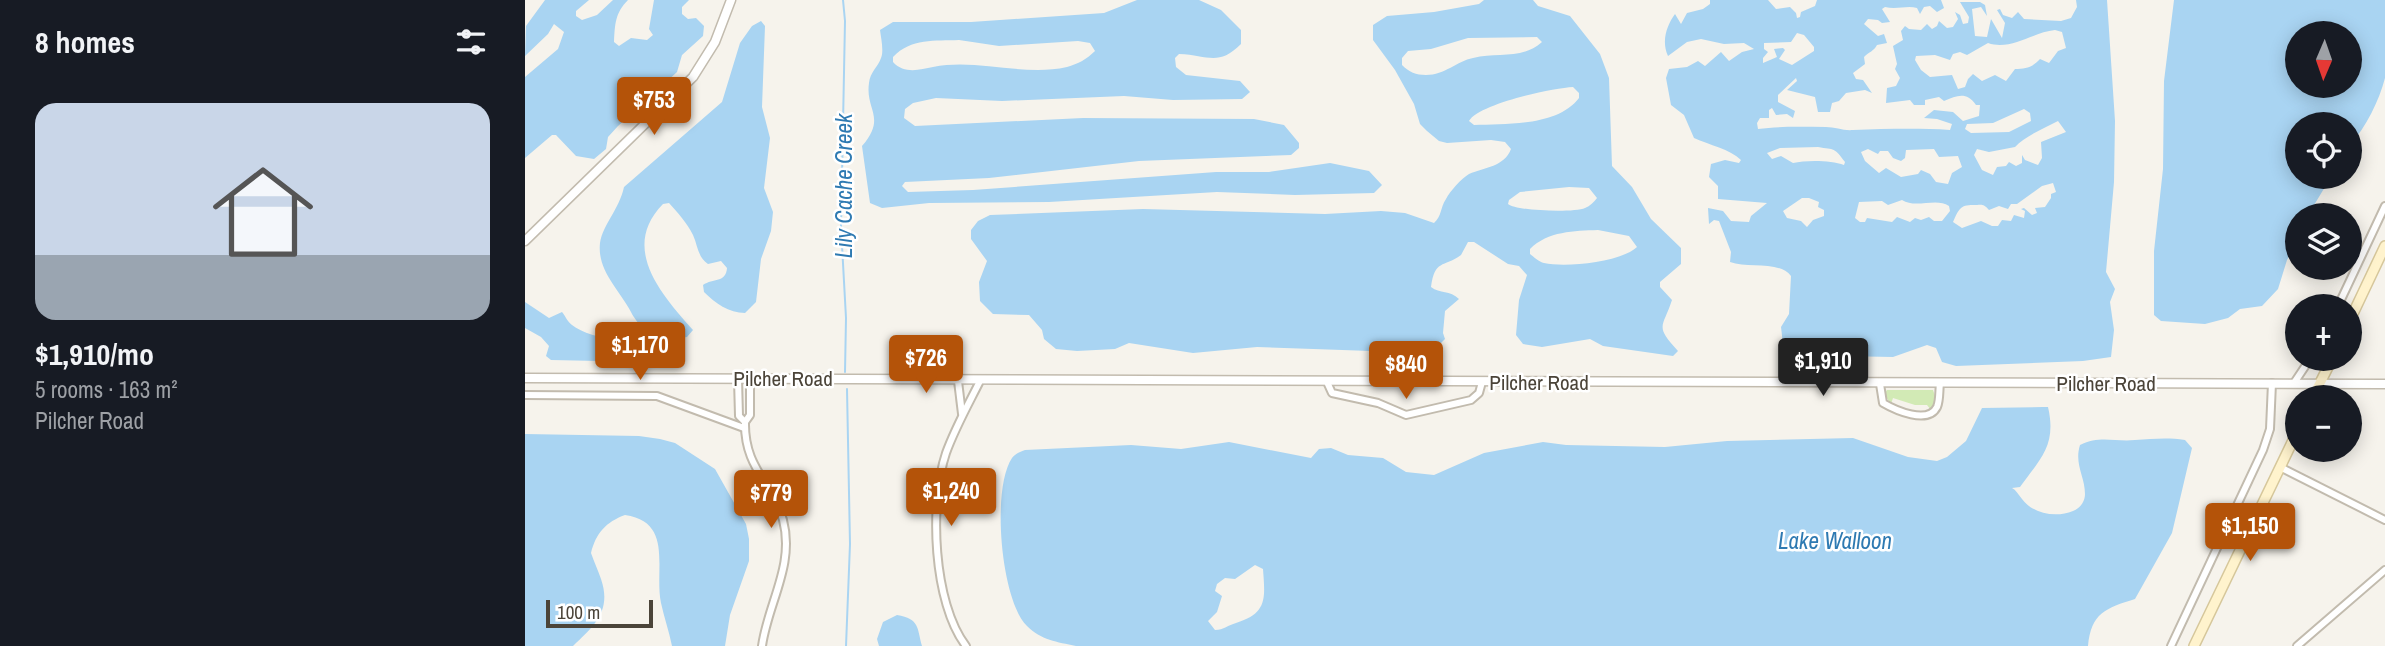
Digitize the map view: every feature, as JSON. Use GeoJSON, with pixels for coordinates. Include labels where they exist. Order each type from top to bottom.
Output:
{"type":"FeatureCollection","features":[{"type":"Feature","properties":{"kind":"main road"},"geometry":{"type":"LineString","coordinates":[[2362,295],[2385,246]]}},
{"type":"Feature","properties":{"kind":"main road"},"geometry":{"type":"LineString","coordinates":[[2320,384],[2326,371]]}},
{"type":"Feature","properties":{"kind":"main road"},"geometry":{"type":"LineString","coordinates":[[2194,646],[2285,457]]}},
{"type":"Feature","properties":{"kind":"street"},"geometry":{"type":"LineString","coordinates":[[525,241],[692,77],[715,42],[730,0]]}},
{"type":"Feature","properties":{"kind":"street"},"geometry":{"type":"LineString","coordinates":[[2344,294],[2385,206]]}},
{"type":"Feature","properties":{"kind":"street"},"geometry":{"type":"LineString","coordinates":[[2294,383],[2302,371]]}},
{"type":"Feature","properties":{"kind":"street","name":"Pilcher Road"},"geometry":{"type":"LineString","coordinates":[[525,379],[2385,384]]}},
{"type":"Feature","properties":{"kind":"street"},"geometry":{"type":"LineString","coordinates":[[738,379],[739,416],[744,425],[749,456],[776,501],[786,541],[786,561],[762,646]]}},
{"type":"Feature","properties":{"kind":"street"},"geometry":{"type":"LineString","coordinates":[[744,425],[750,415],[750,379]]}},
{"type":"Feature","properties":{"kind":"street"},"geometry":{"type":"LineString","coordinates":[[958,381],[963,414]]}},
{"type":"Feature","properties":{"kind":"street"},"geometry":{"type":"LineString","coordinates":[[965,646],[947,608],[939,567],[938,487],[946,455],[980,381]]}},
{"type":"Feature","properties":{"kind":"street"},"geometry":{"type":"LineString","coordinates":[[1327,382],[1332,393],[1368,401],[1406,415],[1471,400],[1479,393],[1482,382]]}},
{"type":"Feature","properties":{"kind":"street"},"geometry":{"type":"LineString","coordinates":[[1880,384],[1883,403],[1920,416],[1937,408],[1940,383]]}},
{"type":"Feature","properties":{"kind":"street"},"geometry":{"type":"LineString","coordinates":[[2171,646],[2263,450],[2270,429],[2272,383]]}},
{"type":"Feature","properties":{"kind":"street"},"geometry":{"type":"LineString","coordinates":[[525,395],[657,396],[744,425]]}},
{"type":"Feature","properties":{"kind":"street"},"geometry":{"type":"LineString","coordinates":[[738,403],[750,403]]}},
{"type":"Feature","properties":{"kind":"street"},"geometry":{"type":"LineString","coordinates":[[2280,467],[2385,520]]}},
{"type":"Feature","properties":{"kind":"street"},"geometry":{"type":"LineString","coordinates":[[2297,646],[2385,570]]}},
{"type":"Feature","properties":{"kind":"green space"},"geometry":{"type":"Polygon","coordinates":[[[1887,390],[1933,390],[1936,399],[1931,410],[1927,405],[1915,405],[1893,398],[1891,404],[1884,394],[1887,390]]]}},
{"type":"Feature","properties":{"kind":"water"},"geometry":{"type":"Polygon","coordinates":[[[545,0],[589,0],[576,11],[576,16],[582,20],[597,15],[613,0],[628,0],[620,10],[615,24],[614,42],[619,46],[631,38],[647,40],[653,35],[649,29],[654,0],[689,0],[682,7],[682,14],[688,19],[696,18],[704,26],[703,36],[682,55],[677,72],[618,126],[608,137],[606,149],[594,159],[576,156],[556,135],[552,135],[525,158],[525,77],[558,49],[564,32],[554,24],[548,34],[525,56],[526,26],[545,0]]]}},
{"type":"Feature","properties":{"kind":"water"},"geometry":{"type":"Polygon","coordinates":[[[1137,0],[1199,0],[1221,10],[1241,30],[1241,44],[1219,58],[1179,54],[1175,58],[1176,67],[1186,75],[1240,81],[1250,92],[1242,99],[1173,100],[1124,96],[1002,101],[936,98],[913,103],[905,109],[904,118],[915,126],[1083,118],[1254,119],[1284,125],[1299,143],[1299,148],[1291,155],[1139,161],[989,178],[905,182],[902,186],[908,192],[973,190],[1216,172],[1269,172],[1330,163],[1369,171],[1382,185],[1374,193],[1295,195],[1217,192],[1049,202],[929,203],[882,208],[870,203],[862,146],[873,128],[869,83],[882,55],[880,30],[893,22],[971,22],[1104,13],[1137,0]],[[959,40],[924,42],[900,51],[893,57],[893,62],[897,66],[912,70],[966,65],[1050,70],[1075,64],[1095,51],[1090,43],[1078,41],[999,46],[959,40]]]}},
{"type":"Feature","properties":{"kind":"water"},"geometry":{"type":"Polygon","coordinates":[[[1484,0],[1533,0],[1538,6],[1570,16],[1600,54],[1609,78],[1612,166],[1632,187],[1651,219],[1681,248],[1681,264],[1660,282],[1660,287],[1672,300],[1663,331],[1678,351],[1673,356],[1603,346],[1590,339],[1542,347],[1523,344],[1516,335],[1519,300],[1527,275],[1519,266],[1508,264],[1474,242],[1468,242],[1461,255],[1441,265],[1433,278],[1431,287],[1459,299],[1445,311],[1445,339],[1441,343],[1424,342],[1400,352],[1257,347],[1193,353],[1129,343],[1115,349],[1056,349],[1044,339],[1042,330],[1029,315],[993,314],[980,301],[979,282],[987,261],[971,239],[971,230],[978,221],[990,215],[1143,209],[1325,214],[1381,211],[1405,213],[1434,223],[1444,202],[1460,182],[1469,174],[1504,160],[1511,149],[1505,142],[1491,140],[1447,143],[1439,141],[1427,131],[1420,124],[1414,104],[1395,70],[1373,40],[1373,25],[1387,16],[1434,12],[1479,4],[1484,0]],[[1537,37],[1468,38],[1431,49],[1408,51],[1402,58],[1402,65],[1416,74],[1433,74],[1482,56],[1526,51],[1542,42],[1537,37]],[[1573,87],[1501,103],[1475,115],[1469,121],[1474,125],[1545,119],[1570,107],[1579,98],[1579,93],[1573,87]],[[1569,187],[1520,192],[1509,200],[1508,204],[1533,210],[1579,210],[1592,204],[1597,198],[1589,188],[1569,187]],[[1598,230],[1562,233],[1537,243],[1530,249],[1530,254],[1544,263],[1579,264],[1619,257],[1637,247],[1629,236],[1598,230]]]}},
{"type":"Feature","properties":{"kind":"water"},"geometry":{"type":"Polygon","coordinates":[[[1710,0],[1768,0],[1776,9],[1790,7],[1797,18],[1801,12],[1815,6],[1817,0],[1941,0],[1944,8],[1937,12],[1930,6],[1924,7],[1920,14],[1917,8],[1913,7],[1885,7],[1882,9],[1890,22],[1868,19],[1864,24],[1878,36],[1884,34],[1887,43],[1877,45],[1864,57],[1865,64],[1853,73],[1856,79],[1863,80],[1872,93],[1865,90],[1846,93],[1839,101],[1832,103],[1830,112],[1818,112],[1815,97],[1787,90],[1797,81],[1796,78],[1778,95],[1778,102],[1795,111],[1793,118],[1787,114],[1776,115],[1772,108],[1769,110],[1769,118],[1760,118],[1757,123],[1758,129],[1829,127],[1850,130],[1950,130],[1952,124],[1924,118],[1934,110],[1953,112],[1963,121],[1979,116],[1980,105],[1965,96],[1944,101],[1939,97],[1925,100],[1925,105],[1914,105],[1910,100],[1886,103],[1887,88],[1896,86],[1900,78],[1895,69],[1897,64],[1893,46],[1903,40],[1901,31],[1905,26],[1921,30],[1927,24],[1932,29],[1939,21],[1947,28],[1953,27],[1958,19],[1955,12],[1960,15],[1963,24],[1968,23],[1969,17],[1960,2],[1980,2],[1985,5],[1987,16],[1981,7],[1972,9],[1975,36],[1987,37],[1991,19],[2002,38],[2005,23],[1997,10],[2000,9],[2003,15],[2012,18],[2018,12],[2024,19],[2061,21],[2071,18],[2077,7],[2076,0],[2107,0],[2115,121],[2114,182],[2106,272],[2115,289],[2110,302],[2114,330],[2111,357],[2083,361],[1956,366],[1942,362],[1936,348],[1927,345],[1893,357],[1840,356],[1820,351],[1795,353],[1783,344],[1781,327],[1789,314],[1791,276],[1786,271],[1771,266],[1730,262],[1731,252],[1719,221],[1714,220],[1709,224],[1708,208],[1723,211],[1731,221],[1749,222],[1751,216],[1767,203],[1718,199],[1718,186],[1709,177],[1711,164],[1725,160],[1739,163],[1741,160],[1725,150],[1694,138],[1684,115],[1671,105],[1666,78],[1669,69],[1687,67],[1698,61],[1705,66],[1721,52],[1729,61],[1742,52],[1754,49],[1744,43],[1724,44],[1701,39],[1687,42],[1668,56],[1666,34],[1675,14],[1681,24],[1687,13],[1703,9],[1710,4],[1710,0]],[[2055,30],[2005,45],[1988,43],[1967,55],[1960,52],[1953,54],[1950,60],[1935,55],[1916,56],[1915,60],[1921,70],[1930,77],[1952,75],[1958,89],[1965,87],[1973,74],[1982,81],[1995,75],[2006,81],[2015,69],[2029,67],[2040,59],[2049,63],[2058,51],[2066,48],[2062,32],[2055,30]],[[1797,33],[1791,42],[1764,43],[1764,49],[1768,52],[1763,63],[1777,57],[1774,49],[1783,48],[1785,50],[1779,59],[1792,65],[1814,51],[1814,47],[1804,35],[1797,33]],[[2024,109],[1993,123],[1967,124],[1965,129],[1971,133],[2009,132],[2031,121],[2030,113],[2024,109]],[[2058,121],[2015,147],[1989,152],[1977,149],[1974,155],[1982,170],[1993,175],[1997,167],[2006,166],[2009,162],[2016,166],[2022,163],[2022,155],[2025,160],[2038,165],[2042,158],[2041,142],[2066,132],[2058,121]],[[1818,147],[1780,148],[1767,153],[1772,159],[1781,156],[1793,163],[1819,161],[1844,165],[1845,162],[1834,150],[1818,147]],[[1868,149],[1861,152],[1865,161],[1879,173],[1886,168],[1901,177],[1918,174],[1921,170],[1930,174],[1936,182],[1948,184],[1952,173],[1962,167],[1958,156],[1939,157],[1934,149],[1906,150],[1905,158],[1901,161],[1893,158],[1888,151],[1880,151],[1878,154],[1868,149]],[[2053,183],[2042,186],[2017,204],[2011,204],[2008,209],[1999,206],[1989,210],[1982,205],[1965,206],[1953,222],[1962,228],[1981,221],[1998,226],[2002,220],[2011,221],[2014,215],[2024,218],[2025,211],[2021,209],[2024,208],[2032,215],[2037,213],[2035,208],[2045,207],[2051,194],[2056,192],[2053,183]],[[1802,198],[1783,211],[1787,218],[1801,221],[1807,227],[1813,220],[1824,216],[1824,210],[1818,207],[1819,202],[1802,198]],[[1902,200],[1888,205],[1882,201],[1859,202],[1855,218],[1860,222],[1865,222],[1867,218],[1892,222],[1897,217],[1910,222],[1915,218],[1921,220],[1929,217],[1934,221],[1942,221],[1950,211],[1949,206],[1938,203],[1902,200]]]}},
{"type":"Feature","properties":{"kind":"water"},"geometry":{"type":"Polygon","coordinates":[[[2174,0],[2385,0],[2385,78],[2376,105],[2362,129],[2362,112],[2285,112],[2285,189],[2324,189],[2315,203],[2285,203],[2285,266],[2278,289],[2262,306],[2240,309],[2228,318],[2205,324],[2161,321],[2154,315],[2154,251],[2163,169],[2164,81],[2174,0]]]}},
{"type":"Feature","properties":{"kind":"water"},"geometry":{"type":"Polygon","coordinates":[[[761,21],[765,26],[762,107],[770,138],[764,188],[773,212],[771,231],[761,259],[756,302],[745,313],[739,313],[723,307],[704,292],[703,285],[722,278],[727,268],[721,261],[708,264],[704,261],[685,222],[669,203],[663,204],[651,221],[645,237],[645,254],[658,286],[693,330],[687,337],[669,340],[647,362],[551,360],[546,356],[549,346],[541,337],[525,328],[525,302],[549,318],[562,312],[572,325],[597,336],[627,338],[642,331],[605,271],[600,253],[604,229],[619,203],[624,187],[722,102],[740,43],[752,26],[761,21]]]}},
{"type":"Feature","properties":{"kind":"water","name":"Lake Walloon"},"geometry":{"type":"Polygon","coordinates":[[[2048,407],[2050,432],[2045,451],[2020,487],[2012,488],[2032,508],[2045,513],[2066,513],[2076,510],[2083,502],[2085,488],[2078,458],[2080,445],[2101,440],[2166,438],[2185,440],[2192,448],[2172,533],[2135,599],[2108,609],[2097,619],[2088,646],[1076,646],[1056,642],[1027,626],[1018,613],[1005,570],[1002,494],[1012,458],[1025,450],[1131,445],[1181,449],[1229,442],[1311,458],[1319,449],[1331,448],[1348,455],[1383,458],[1406,472],[1434,475],[1484,453],[1543,442],[1665,447],[1727,441],[1853,438],[1908,457],[1937,461],[1947,457],[1966,441],[1982,408],[2048,407]],[[1255,565],[1235,579],[1225,578],[1217,584],[1215,591],[1222,596],[1217,612],[1208,621],[1215,630],[1246,619],[1259,609],[1264,596],[1263,569],[1255,565]]]}},
{"type":"Feature","properties":{"kind":"water"},"geometry":{"type":"Polygon","coordinates":[[[525,434],[639,436],[660,439],[675,443],[715,469],[746,524],[749,539],[749,561],[730,615],[725,646],[672,646],[659,590],[659,549],[656,537],[650,527],[640,519],[625,515],[603,529],[591,553],[601,579],[604,600],[599,617],[588,632],[573,646],[525,646],[525,434]]]}},
{"type":"Feature","properties":{"kind":"water"},"geometry":{"type":"Polygon","coordinates":[[[897,615],[914,622],[922,646],[879,646],[877,639],[883,622],[897,615]]]}},
{"type":"Feature","properties":{"kind":"waterway","name":"Lily Cache Creek"},"geometry":{"type":"LineString","coordinates":[[843,0],[845,21],[841,227],[846,318],[845,372]]}},
{"type":"Feature","properties":{"kind":"waterway","name":"Lily Cache Creek"},"geometry":{"type":"LineString","coordinates":[[846,646],[850,544],[847,389]]}}]}
